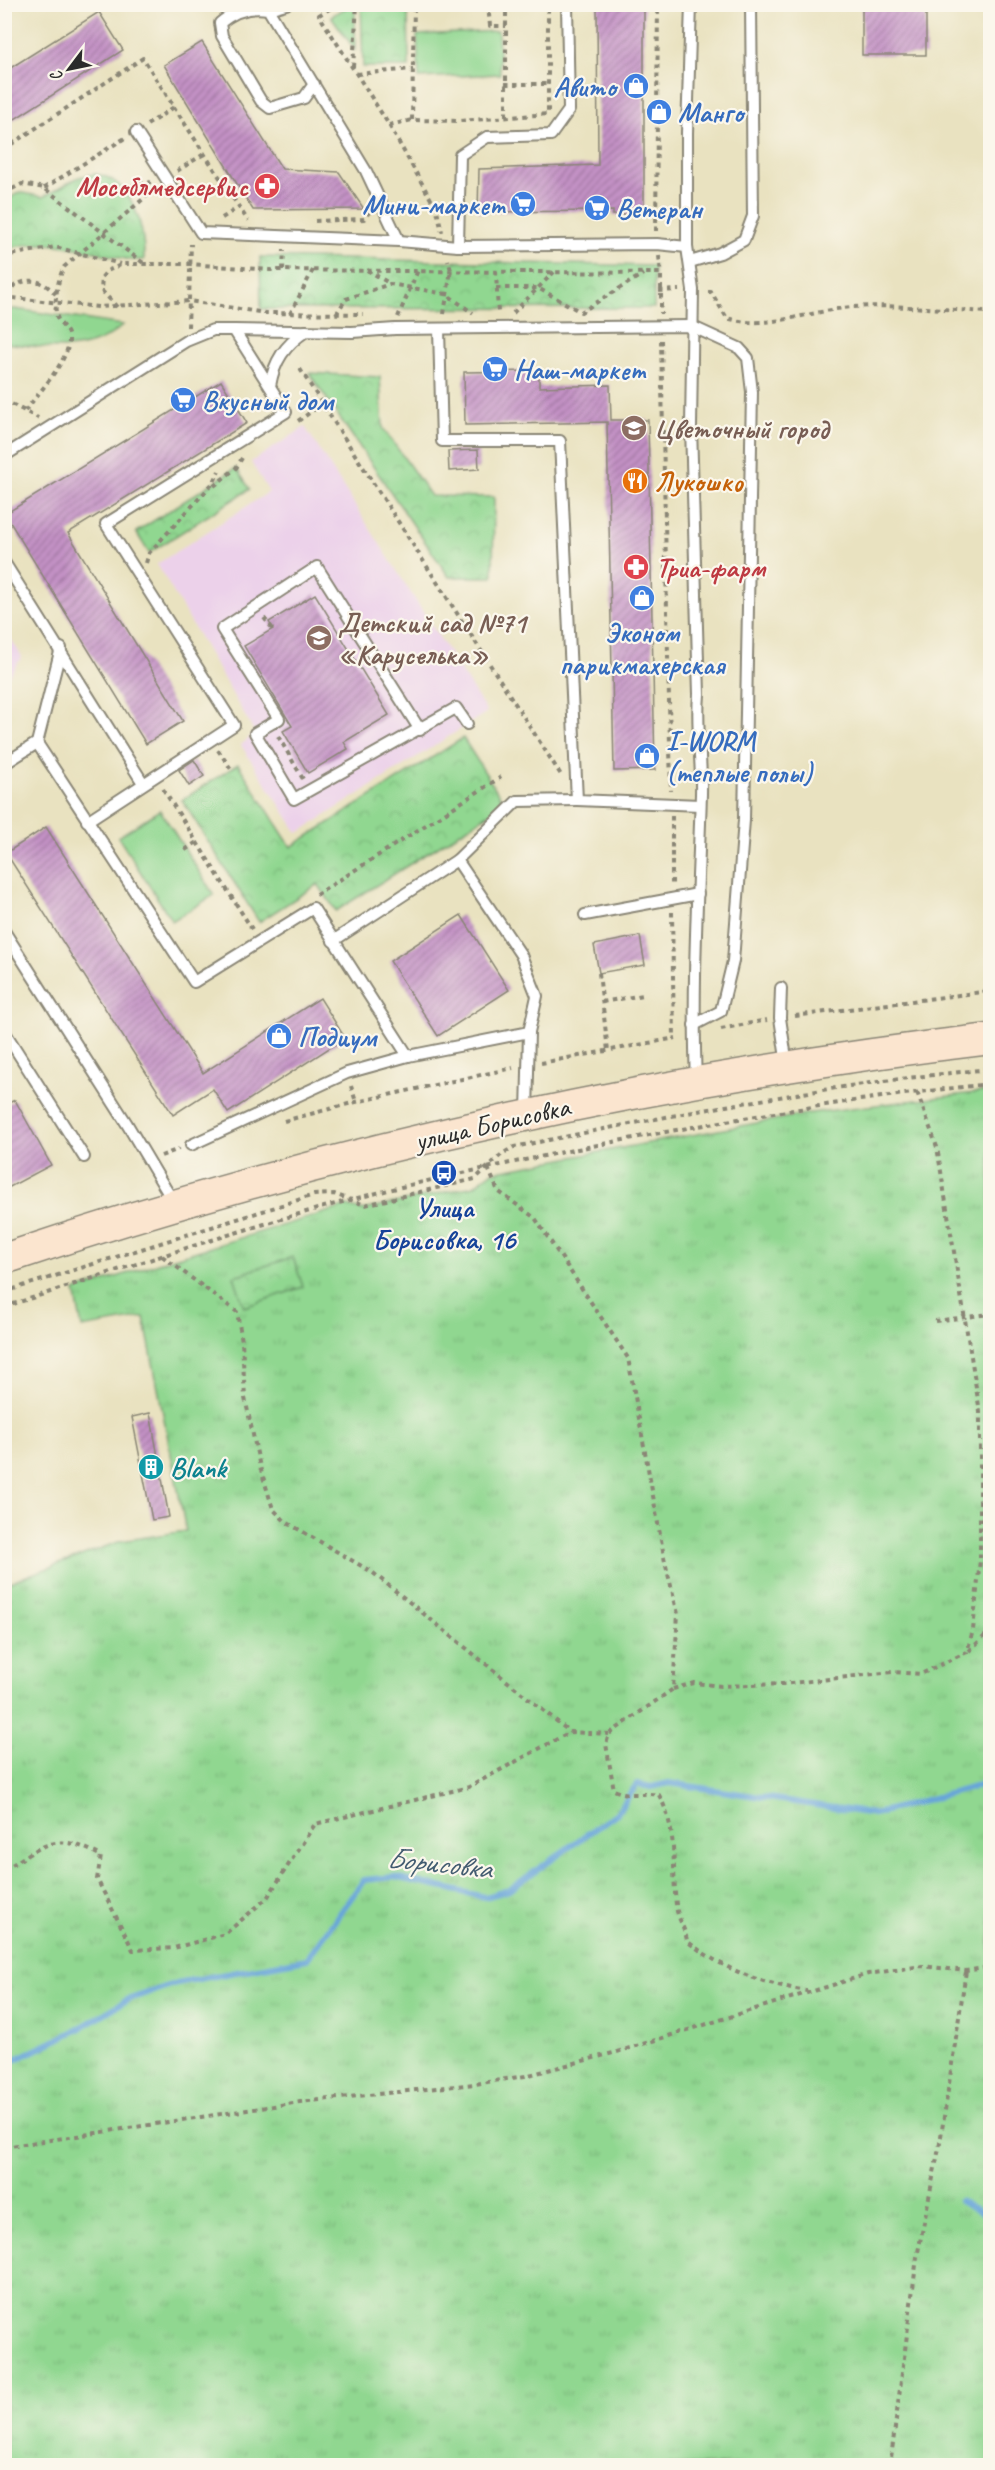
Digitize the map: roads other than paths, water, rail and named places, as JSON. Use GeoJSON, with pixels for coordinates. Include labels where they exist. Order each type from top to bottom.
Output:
{"type":"FeatureCollection","features":[{"type":"Feature","properties":{"kind":"street","name":"улица Борисовка"},"geometry":{"type":"LineString","coordinates":[[4,1259],[174,1203],[341,1158],[527,1114],[788,1065],[990,1039]]}},
{"type":"Feature","properties":{"kind":"lane"},"geometry":{"type":"LineString","coordinates":[[286,4],[268,9],[255,7],[239,11],[220,23],[222,36],[261,101],[270,108],[304,98],[314,84]]}},
{"type":"Feature","properties":{"kind":"lane"},"geometry":{"type":"LineString","coordinates":[[458,246],[460,155],[487,137],[551,135],[569,110],[567,4]]}},
{"type":"Feature","properties":{"kind":"lane"},"geometry":{"type":"LineString","coordinates":[[692,4],[687,133],[687,247],[693,290],[691,427],[700,805],[694,1030],[696,1082]]}},
{"type":"Feature","properties":{"kind":"lane"},"geometry":{"type":"LineString","coordinates":[[690,262],[720,253],[744,240],[753,216],[751,4]]}},
{"type":"Feature","properties":{"kind":"lane"},"geometry":{"type":"LineString","coordinates":[[268,9],[366,171],[399,241]]}},
{"type":"Feature","properties":{"kind":"lane"},"geometry":{"type":"LineString","coordinates":[[136,132],[201,233],[399,241],[458,246],[687,247]]}},
{"type":"Feature","properties":{"kind":"lane"},"geometry":{"type":"LineString","coordinates":[[4,456],[194,337],[213,330],[352,333],[395,329],[691,326],[739,348],[748,358],[752,392],[744,820],[733,961],[722,1011],[694,1030]]}},
{"type":"Feature","properties":{"kind":"lane"},"geometry":{"type":"LineString","coordinates":[[440,329],[442,441],[560,441],[577,800]]}},
{"type":"Feature","properties":{"kind":"lane"},"geometry":{"type":"LineString","coordinates":[[87,821],[154,775],[234,725],[106,524],[286,412],[234,330]]}},
{"type":"Feature","properties":{"kind":"lane"},"geometry":{"type":"LineString","coordinates":[[270,386],[279,357],[291,342],[306,331]]}},
{"type":"Feature","properties":{"kind":"lane"},"geometry":{"type":"LineString","coordinates":[[4,562],[61,648],[143,783]]}},
{"type":"Feature","properties":{"kind":"lane"},"geometry":{"type":"LineString","coordinates":[[420,730],[317,567],[222,629],[279,719],[255,733],[294,800],[420,730],[456,708],[467,724]]}},
{"type":"Feature","properties":{"kind":"lane"},"geometry":{"type":"LineString","coordinates":[[4,764],[37,743],[61,648]]}},
{"type":"Feature","properties":{"kind":"lane"},"geometry":{"type":"LineString","coordinates":[[37,743],[194,982],[313,908],[408,1056]]}},
{"type":"Feature","properties":{"kind":"lane"},"geometry":{"type":"LineString","coordinates":[[333,941],[457,860],[517,801],[577,800],[700,805]]}},
{"type":"Feature","properties":{"kind":"lane"},"geometry":{"type":"LineString","coordinates":[[457,860],[521,955],[537,996],[529,1032],[527,1114]]}},
{"type":"Feature","properties":{"kind":"lane"},"geometry":{"type":"LineString","coordinates":[[585,915],[698,894]]}},
{"type":"Feature","properties":{"kind":"lane"},"geometry":{"type":"LineString","coordinates":[[4,931],[174,1203]]}},
{"type":"Feature","properties":{"kind":"lane"},"geometry":{"type":"LineString","coordinates":[[781,988],[780,1017],[788,1065]]}},
{"type":"Feature","properties":{"kind":"lane"},"geometry":{"type":"LineString","coordinates":[[4,1031],[84,1158]]}},
{"type":"Feature","properties":{"kind":"lane"},"geometry":{"type":"LineString","coordinates":[[191,1144],[347,1074],[408,1056],[529,1032]]}},
{"type":"Feature","properties":{"kind":"waterway","name":"Борисовка"},"geometry":{"type":"LineString","coordinates":[[4,2065],[77,2030],[127,2000],[177,1983],[307,1959],[364,1880],[394,1877],[485,1897],[509,1890],[617,1813],[637,1784],[651,1787],[669,1783],[874,1814],[990,1783]]}},
{"type":"Feature","properties":{"kind":"waterway"},"geometry":{"type":"LineString","coordinates":[[960,2201],[990,2217]]}},
{"type":"Feature","properties":{"kind":"place","name":"Авито"},"geometry":{"type":"Point","coordinates":[636,86]}},
{"type":"Feature","properties":{"kind":"place","name":"Манго"},"geometry":{"type":"Point","coordinates":[659,112]}},
{"type":"Feature","properties":{"kind":"place","name":"Мособлмедсервис"},"geometry":{"type":"Point","coordinates":[267,186]}},
{"type":"Feature","properties":{"kind":"place","name":"Мини-маркет"},"geometry":{"type":"Point","coordinates":[523,204]}},
{"type":"Feature","properties":{"kind":"place","name":"Ветеран"},"geometry":{"type":"Point","coordinates":[597,208]}},
{"type":"Feature","properties":{"kind":"place","name":"Наш-маркет"},"geometry":{"type":"Point","coordinates":[495,369]}},
{"type":"Feature","properties":{"kind":"place","name":"Вкусный дом"},"geometry":{"type":"Point","coordinates":[183,400]}},
{"type":"Feature","properties":{"kind":"place","name":"Цветочный город"},"geometry":{"type":"Point","coordinates":[634,428]}},
{"type":"Feature","properties":{"kind":"place","name":"Лукошко"},"geometry":{"type":"Point","coordinates":[635,481]}},
{"type":"Feature","properties":{"kind":"place","name":"Триа-фарм"},"geometry":{"type":"Point","coordinates":[636,567]}},
{"type":"Feature","properties":{"kind":"place","name":"Эконом парикмахерская"},"geometry":{"type":"Point","coordinates":[642,598]}},
{"type":"Feature","properties":{"kind":"place","name":"Детский сад №71 «Каруселька»"},"geometry":{"type":"Point","coordinates":[319,638]}},
{"type":"Feature","properties":{"kind":"place","name":"I-WORM (теплые полы)"},"geometry":{"type":"Point","coordinates":[647,756]}},
{"type":"Feature","properties":{"kind":"place","name":"Подиум"},"geometry":{"type":"Point","coordinates":[279,1036]}},
{"type":"Feature","properties":{"kind":"place","name":"Улица Борисовка, 16"},"geometry":{"type":"Point","coordinates":[444,1173]}},
{"type":"Feature","properties":{"kind":"place","name":"Blank"},"geometry":{"type":"Point","coordinates":[151,1467]}}]}
